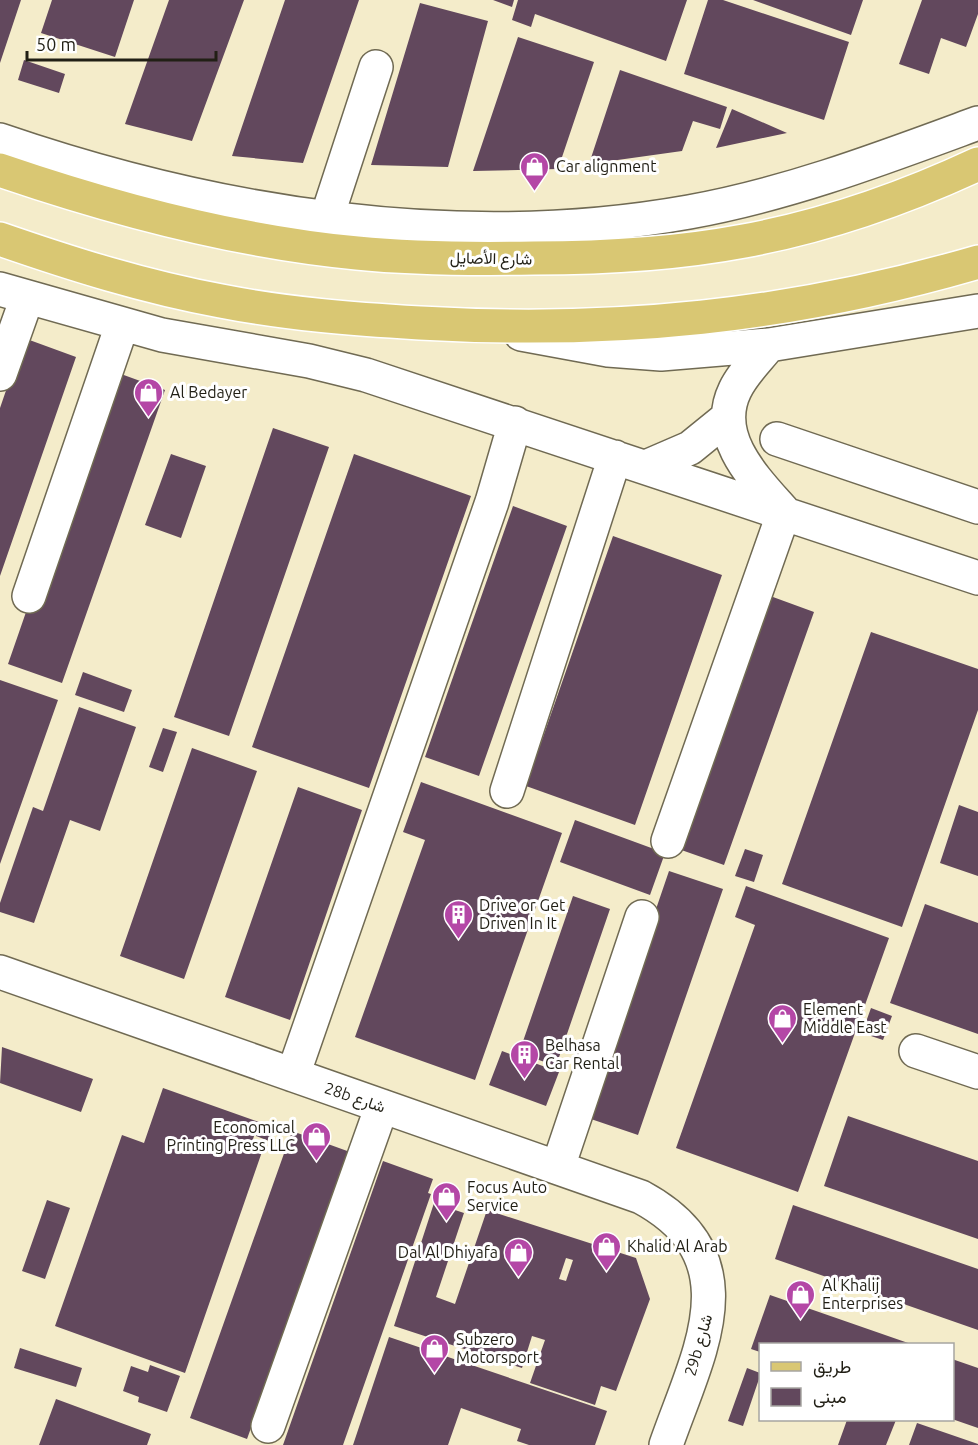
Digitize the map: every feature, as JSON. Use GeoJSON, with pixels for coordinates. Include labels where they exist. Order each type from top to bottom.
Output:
{"type":"FeatureCollection","features":[{"type":"Feature","properties":{"kind":"main road","name":"شارع الأصايل"},"geometry":{"type":"LineString","coordinates":[[0,170],[154,215],[289,243],[357,253],[505,258],[631,255],[744,241],[855,213],[909,194],[978,165]]}},
{"type":"Feature","properties":{"kind":"main road"},"geometry":{"type":"LineString","coordinates":[[0,238],[49,256],[162,289],[278,311],[336,318],[481,327],[651,324],[753,313],[842,297],[978,262]]}},
{"type":"Feature","properties":{"kind":"main road"},"geometry":{"type":"LineString","coordinates":[[0,262],[49,256]]}},
{"type":"Feature","properties":{"kind":"street"},"geometry":{"type":"LineString","coordinates":[[327,218],[376,68]]}},
{"type":"Feature","properties":{"kind":"street"},"geometry":{"type":"LineString","coordinates":[[0,140],[136,182],[210,199],[327,218],[434,226],[582,227],[637,220],[745,200],[851,170],[978,123]]}},
{"type":"Feature","properties":{"kind":"street"},"geometry":{"type":"LineString","coordinates":[[0,374],[14,294],[122,325],[366,375],[978,578]]}},
{"type":"Feature","properties":{"kind":"street"},"geometry":{"type":"LineString","coordinates":[[481,327],[634,353],[670,353],[769,345],[978,311]]}},
{"type":"Feature","properties":{"kind":"street"},"geometry":{"type":"LineString","coordinates":[[29,596],[122,325]]}},
{"type":"Feature","properties":{"kind":"street"},"geometry":{"type":"LineString","coordinates":[[769,345],[735,390],[727,418],[731,435],[746,468],[784,512]]}},
{"type":"Feature","properties":{"kind":"street"},"geometry":{"type":"LineString","coordinates":[[646,467],[690,448],[727,418]]}},
{"type":"Feature","properties":{"kind":"street"},"geometry":{"type":"LineString","coordinates":[[293,1075],[492,502],[515,423]]}},
{"type":"Feature","properties":{"kind":"street"},"geometry":{"type":"LineString","coordinates":[[777,439],[978,507]]}},
{"type":"Feature","properties":{"kind":"street"},"geometry":{"type":"LineString","coordinates":[[507,791],[615,457]]}},
{"type":"Feature","properties":{"kind":"street"},"geometry":{"type":"LineString","coordinates":[[668,841],[784,512]]}},
{"type":"Feature","properties":{"kind":"street"},"geometry":{"type":"LineString","coordinates":[[558,1167],[642,917]]}},
{"type":"Feature","properties":{"kind":"street","name":"28b شارع"},"geometry":{"type":"LineString","coordinates":[[0,972],[641,1197],[659,1206],[680,1224],[695,1245]]}},
{"type":"Feature","properties":{"kind":"street"},"geometry":{"type":"LineString","coordinates":[[916,1051],[978,1072]]}},
{"type":"Feature","properties":{"kind":"street"},"geometry":{"type":"LineString","coordinates":[[268,1426],[382,1106]]}},
{"type":"Feature","properties":{"kind":"street","name":"29b شارع"},"geometry":{"type":"LineString","coordinates":[[666,1445],[705,1334],[710,1302],[707,1272],[695,1245]]}},
{"type":"Feature","properties":{"kind":"shaded area"},"geometry":{"type":"Polygon","coordinates":[[[0,0],[978,0],[978,1445],[0,1445],[0,0]]]}},
{"type":"Feature","properties":{"kind":"building"},"geometry":{"type":"Polygon","coordinates":[[[0,0],[21,0],[0,63],[0,0]]]}},
{"type":"Feature","properties":{"kind":"building"},"geometry":{"type":"Polygon","coordinates":[[[52,0],[134,0],[115,57],[41,33],[52,0]]]}},
{"type":"Feature","properties":{"kind":"building"},"geometry":{"type":"Polygon","coordinates":[[[169,0],[244,0],[192,141],[125,124],[169,0]]]}},
{"type":"Feature","properties":{"kind":"building"},"geometry":{"type":"Polygon","coordinates":[[[285,0],[359,0],[303,163],[232,156],[285,0]]]}},
{"type":"Feature","properties":{"kind":"building"},"geometry":{"type":"Polygon","coordinates":[[[493,0],[514,0],[512,7],[493,0]]]}},
{"type":"Feature","properties":{"kind":"building"},"geometry":{"type":"Polygon","coordinates":[[[518,0],[687,0],[666,61],[535,14],[531,27],[512,20],[518,0]]]}},
{"type":"Feature","properties":{"kind":"building"},"geometry":{"type":"Polygon","coordinates":[[[708,0],[723,0],[849,42],[824,120],[684,74],[708,0]]]}},
{"type":"Feature","properties":{"kind":"building"},"geometry":{"type":"Polygon","coordinates":[[[753,0],[863,0],[851,35],[753,0]]]}},
{"type":"Feature","properties":{"kind":"building"},"geometry":{"type":"Polygon","coordinates":[[[922,0],[978,0],[978,14],[966,47],[941,38],[929,74],[899,64],[922,0]]]}},
{"type":"Feature","properties":{"kind":"building"},"geometry":{"type":"Polygon","coordinates":[[[420,3],[488,21],[448,167],[371,165],[420,3]]]}},
{"type":"Feature","properties":{"kind":"building"},"geometry":{"type":"Polygon","coordinates":[[[518,37],[594,62],[558,169],[473,171],[518,37]]]}},
{"type":"Feature","properties":{"kind":"building"},"geometry":{"type":"Polygon","coordinates":[[[24,60],[65,74],[59,93],[18,80],[24,60]]]}},
{"type":"Feature","properties":{"kind":"building"},"geometry":{"type":"Polygon","coordinates":[[[620,70],[727,107],[720,129],[693,121],[682,151],[589,164],[620,70]]]}},
{"type":"Feature","properties":{"kind":"building"},"geometry":{"type":"Polygon","coordinates":[[[732,109],[787,133],[716,148],[732,109]]]}},
{"type":"Feature","properties":{"kind":"building"},"geometry":{"type":"Polygon","coordinates":[[[24,338],[76,357],[0,576],[0,408],[24,338]]]}},
{"type":"Feature","properties":{"kind":"building"},"geometry":{"type":"Polygon","coordinates":[[[110,370],[165,390],[62,683],[8,664],[110,370]]]}},
{"type":"Feature","properties":{"kind":"building"},"geometry":{"type":"Polygon","coordinates":[[[273,428],[329,447],[229,736],[174,717],[273,428]]]}},
{"type":"Feature","properties":{"kind":"building"},"geometry":{"type":"Polygon","coordinates":[[[171,454],[206,466],[181,538],[145,525],[171,454]]]}},
{"type":"Feature","properties":{"kind":"building"},"geometry":{"type":"Polygon","coordinates":[[[354,454],[471,496],[369,788],[252,747],[354,454]]]}},
{"type":"Feature","properties":{"kind":"building"},"geometry":{"type":"Polygon","coordinates":[[[513,506],[567,526],[479,776],[425,757],[513,506]]]}},
{"type":"Feature","properties":{"kind":"building"},"geometry":{"type":"Polygon","coordinates":[[[613,536],[722,575],[635,825],[526,786],[613,536]]]}},
{"type":"Feature","properties":{"kind":"building"},"geometry":{"type":"Polygon","coordinates":[[[759,592],[814,612],[724,865],[670,846],[759,592]]]}},
{"type":"Feature","properties":{"kind":"building"},"geometry":{"type":"Polygon","coordinates":[[[871,632],[978,669],[978,710],[902,927],[782,884],[871,632]]]}},
{"type":"Feature","properties":{"kind":"building"},"geometry":{"type":"Polygon","coordinates":[[[83,672],[132,690],[124,712],[75,695],[83,672]]]}},
{"type":"Feature","properties":{"kind":"building"},"geometry":{"type":"Polygon","coordinates":[[[0,680],[58,700],[0,864],[0,680]]]}},
{"type":"Feature","properties":{"kind":"building"},"geometry":{"type":"Polygon","coordinates":[[[79,707],[136,727],[100,831],[70,820],[34,923],[0,912],[0,903],[33,807],[43,811],[79,707]]]}},
{"type":"Feature","properties":{"kind":"building"},"geometry":{"type":"Polygon","coordinates":[[[163,728],[177,732],[163,772],[149,767],[163,728]]]}},
{"type":"Feature","properties":{"kind":"building"},"geometry":{"type":"Polygon","coordinates":[[[192,748],[257,771],[184,979],[120,956],[192,748]]]}},
{"type":"Feature","properties":{"kind":"building","name":"Drive or Get Driven In It"},"geometry":{"type":"Polygon","coordinates":[[[421,782],[562,833],[475,1080],[355,1037],[425,840],[403,832],[421,782]]]}},
{"type":"Feature","properties":{"kind":"building"},"geometry":{"type":"Polygon","coordinates":[[[298,787],[362,810],[290,1020],[225,997],[298,787]]]}},
{"type":"Feature","properties":{"kind":"building"},"geometry":{"type":"Polygon","coordinates":[[[959,805],[978,812],[978,876],[940,863],[959,805]]]}},
{"type":"Feature","properties":{"kind":"building"},"geometry":{"type":"Polygon","coordinates":[[[575,820],[665,853],[650,895],[560,862],[575,820]]]}},
{"type":"Feature","properties":{"kind":"building"},"geometry":{"type":"Polygon","coordinates":[[[745,849],[763,855],[754,882],[735,876],[745,849]]]}},
{"type":"Feature","properties":{"kind":"building"},"geometry":{"type":"Polygon","coordinates":[[[669,871],[723,889],[638,1135],[585,1117],[669,871]]]}},
{"type":"Feature","properties":{"kind":"building","name":"Element Middle East"},"geometry":{"type":"Polygon","coordinates":[[[746,886],[889,938],[798,1192],[676,1148],[755,925],[735,917],[746,886]]]}},
{"type":"Feature","properties":{"kind":"building"},"geometry":{"type":"Polygon","coordinates":[[[573,896],[610,909],[556,1066],[519,1053],[573,896]]]}},
{"type":"Feature","properties":{"kind":"building"},"geometry":{"type":"Polygon","coordinates":[[[925,904],[978,923],[978,1034],[890,1003],[925,904]]]}},
{"type":"Feature","properties":{"kind":"building"},"geometry":{"type":"Polygon","coordinates":[[[871,1008],[892,1016],[883,1040],[862,1033],[871,1008]]]}},
{"type":"Feature","properties":{"kind":"building"},"geometry":{"type":"Polygon","coordinates":[[[2,1047],[93,1079],[81,1112],[0,1083],[2,1047]]]}},
{"type":"Feature","properties":{"kind":"building","name":"Belhasa Car Rental"},"geometry":{"type":"Polygon","coordinates":[[[502,1051],[559,1072],[546,1106],[489,1085],[502,1051]]]}},
{"type":"Feature","properties":{"kind":"building"},"geometry":{"type":"Polygon","coordinates":[[[163,1088],[259,1122],[252,1142],[264,1146],[185,1373],[55,1326],[122,1135],[144,1143],[163,1088]]]}},
{"type":"Feature","properties":{"kind":"building"},"geometry":{"type":"Polygon","coordinates":[[[848,1116],[978,1161],[978,1239],[824,1186],[848,1116]]]}},
{"type":"Feature","properties":{"kind":"building"},"geometry":{"type":"Polygon","coordinates":[[[260,1125],[274,1130],[269,1141],[256,1136],[260,1125]]]}},
{"type":"Feature","properties":{"kind":"building"},"geometry":{"type":"Polygon","coordinates":[[[292,1131],[350,1152],[247,1439],[190,1418],[292,1131]]]}},
{"type":"Feature","properties":{"kind":"building"},"geometry":{"type":"Polygon","coordinates":[[[383,1161],[433,1179],[428,1193],[431,1194],[343,1445],[283,1445],[383,1161]]]}},
{"type":"Feature","properties":{"kind":"building"},"geometry":{"type":"Polygon","coordinates":[[[47,1200],[70,1208],[45,1279],[22,1271],[47,1200]]]}},
{"type":"Feature","properties":{"kind":"building"},"geometry":{"type":"Polygon","coordinates":[[[434,1203],[464,1213],[436,1297],[455,1304],[487,1210],[636,1258],[650,1299],[616,1391],[601,1386],[595,1405],[530,1383],[545,1340],[532,1336],[522,1368],[394,1326],[434,1203]],[[566,1258],[559,1279],[566,1281],[573,1260],[566,1258]]]}},
{"type":"Feature","properties":{"kind":"building"},"geometry":{"type":"Polygon","coordinates":[[[793,1205],[978,1269],[978,1330],[775,1259],[793,1205]]]}},
{"type":"Feature","properties":{"kind":"building","name":"Al Khalij Enterprises"},"geometry":{"type":"Polygon","coordinates":[[[770,1295],[908,1343],[759,1343],[759,1352],[751,1349],[770,1295]]]}},
{"type":"Feature","properties":{"kind":"building","name":"Subzero Motorsport"},"geometry":{"type":"Polygon","coordinates":[[[389,1337],[607,1411],[595,1445],[529,1445],[517,1441],[521,1429],[461,1408],[448,1445],[353,1445],[389,1337]]]}},
{"type":"Feature","properties":{"kind":"building"},"geometry":{"type":"Polygon","coordinates":[[[20,1348],[82,1368],[76,1387],[14,1368],[20,1348]]]}},
{"type":"Feature","properties":{"kind":"building"},"geometry":{"type":"Polygon","coordinates":[[[954,1360],[978,1368],[978,1428],[954,1420],[954,1360]]]}},
{"type":"Feature","properties":{"kind":"building"},"geometry":{"type":"Polygon","coordinates":[[[150,1365],[180,1376],[167,1412],[138,1402],[139,1397],[123,1391],[131,1366],[148,1372],[150,1365]]]}},
{"type":"Feature","properties":{"kind":"building"},"geometry":{"type":"Polygon","coordinates":[[[747,1368],[759,1373],[759,1379],[743,1426],[728,1421],[747,1368]]]}},
{"type":"Feature","properties":{"kind":"building"},"geometry":{"type":"Polygon","coordinates":[[[56,1399],[151,1434],[147,1445],[39,1445],[56,1399]]]}},
{"type":"Feature","properties":{"kind":"building"},"geometry":{"type":"Polygon","coordinates":[[[847,1421],[896,1421],[886,1445],[838,1445],[847,1421]]]}},
{"type":"Feature","properties":{"kind":"building"},"geometry":{"type":"Polygon","coordinates":[[[917,1423],[978,1444],[978,1445],[909,1445],[917,1423]]]}},
{"type":"Feature","properties":{"kind":"place","name":"Car alignment"},"geometry":{"type":"Point","coordinates":[535,192]}},
{"type":"Feature","properties":{"kind":"place","name":"Al Bedayer"},"geometry":{"type":"Point","coordinates":[149,418]}},
{"type":"Feature","properties":{"kind":"place","name":"Drive or Get Driven In It"},"geometry":{"type":"Point","coordinates":[458,940]}},
{"type":"Feature","properties":{"kind":"place","name":"Element Middle East"},"geometry":{"type":"Point","coordinates":[782,1044]}},
{"type":"Feature","properties":{"kind":"place","name":"Belhasa Car Rental"},"geometry":{"type":"Point","coordinates":[524,1080]}},
{"type":"Feature","properties":{"kind":"place","name":"Economical Printing Press LLC"},"geometry":{"type":"Point","coordinates":[316,1162]}},
{"type":"Feature","properties":{"kind":"place","name":"Focus Auto Service"},"geometry":{"type":"Point","coordinates":[446,1222]}},
{"type":"Feature","properties":{"kind":"place","name":"Khalid Al Arab"},"geometry":{"type":"Point","coordinates":[606,1272]}},
{"type":"Feature","properties":{"kind":"place","name":"Dal Al Dhiyafa"},"geometry":{"type":"Point","coordinates":[519,1278]}},
{"type":"Feature","properties":{"kind":"place","name":"Al Khalij Enterprises"},"geometry":{"type":"Point","coordinates":[801,1320]}},
{"type":"Feature","properties":{"kind":"place","name":"Subzero Motorsport"},"geometry":{"type":"Point","coordinates":[435,1374]}}]}
